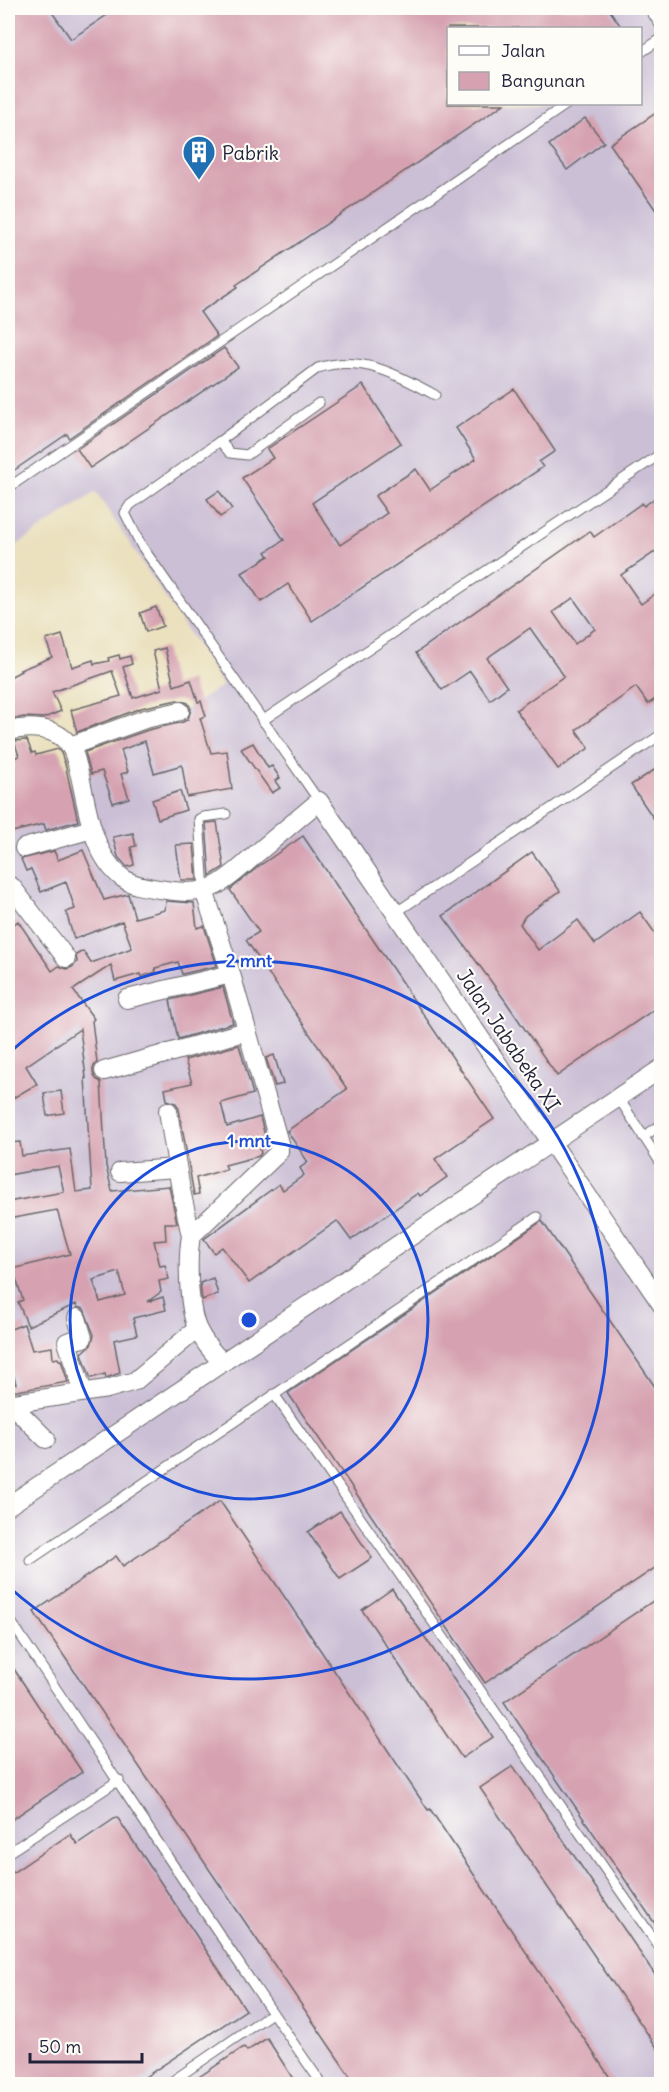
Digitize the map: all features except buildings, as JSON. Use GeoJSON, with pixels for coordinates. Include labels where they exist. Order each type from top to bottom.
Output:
{"type":"FeatureCollection","features":[{"type":"Feature","properties":{"kind":"street"},"geometry":{"type":"LineString","coordinates":[[70,746],[145,719],[180,711]]}},
{"type":"Feature","properties":{"kind":"street"},"geometry":{"type":"LineString","coordinates":[[8,731],[36,728],[54,732],[70,746],[76,759],[92,829],[103,856],[124,879],[146,887],[181,892],[204,890],[233,874],[319,801]]}},
{"type":"Feature","properties":{"kind":"street","name":"Jalan Jababeka XI"},"geometry":{"type":"LineString","coordinates":[[319,801],[662,1305]]}},
{"type":"Feature","properties":{"kind":"street"},"geometry":{"type":"LineString","coordinates":[[24,848],[92,829]]}},
{"type":"Feature","properties":{"kind":"street"},"geometry":{"type":"LineString","coordinates":[[8,885],[12,886],[66,958]]}},
{"type":"Feature","properties":{"kind":"street"},"geometry":{"type":"LineString","coordinates":[[191,1236],[279,1152],[279,1143],[231,974],[204,890]]}},
{"type":"Feature","properties":{"kind":"street"},"geometry":{"type":"LineString","coordinates":[[128,999],[231,974]]}},
{"type":"Feature","properties":{"kind":"street"},"geometry":{"type":"LineString","coordinates":[[104,1071],[247,1031]]}},
{"type":"Feature","properties":{"kind":"street"},"geometry":{"type":"LineString","coordinates":[[8,1506],[662,1068]]}},
{"type":"Feature","properties":{"kind":"street"},"geometry":{"type":"LineString","coordinates":[[168,1111],[191,1236],[188,1272],[194,1317],[197,1329],[212,1352],[222,1362]]}},
{"type":"Feature","properties":{"kind":"street"},"geometry":{"type":"LineString","coordinates":[[120,1172],[177,1168]]}},
{"type":"Feature","properties":{"kind":"street"},"geometry":{"type":"LineString","coordinates":[[77,1318],[83,1338],[67,1342],[83,1392]]}},
{"type":"Feature","properties":{"kind":"street"},"geometry":{"type":"LineString","coordinates":[[9,1404],[107,1389],[138,1380],[197,1329]]}},
{"type":"Feature","properties":{"kind":"street"},"geometry":{"type":"LineString","coordinates":[[9,1404],[46,1439]]}},
{"type":"Feature","properties":{"kind":"lane"},"geometry":{"type":"LineString","coordinates":[[649,8],[662,28]]}},
{"type":"Feature","properties":{"kind":"lane"},"geometry":{"type":"LineString","coordinates":[[642,52],[662,38]]}},
{"type":"Feature","properties":{"kind":"lane"},"geometry":{"type":"LineString","coordinates":[[8,488],[566,105]]}},
{"type":"Feature","properties":{"kind":"lane"},"geometry":{"type":"LineString","coordinates":[[319,801],[141,545],[125,513],[130,505],[318,368],[328,364],[351,363],[381,369],[400,375],[435,395]]}},
{"type":"Feature","properties":{"kind":"lane"},"geometry":{"type":"LineString","coordinates":[[220,441],[230,453],[247,455],[319,403]]}},
{"type":"Feature","properties":{"kind":"lane"},"geometry":{"type":"LineString","coordinates":[[262,721],[662,453]]}},
{"type":"Feature","properties":{"kind":"lane"},"geometry":{"type":"LineString","coordinates":[[395,913],[662,734]]}},
{"type":"Feature","properties":{"kind":"lane"},"geometry":{"type":"LineString","coordinates":[[204,890],[199,819],[226,814]]}},
{"type":"Feature","properties":{"kind":"lane"},"geometry":{"type":"LineString","coordinates":[[618,1097],[662,1165]]}},
{"type":"Feature","properties":{"kind":"lane"},"geometry":{"type":"LineString","coordinates":[[643,1137],[662,1124]]}},
{"type":"Feature","properties":{"kind":"lane"},"geometry":{"type":"LineString","coordinates":[[30,1560],[537,1217]]}},
{"type":"Feature","properties":{"kind":"lane"},"geometry":{"type":"LineString","coordinates":[[274,1394],[662,1951]]}},
{"type":"Feature","properties":{"kind":"lane"},"geometry":{"type":"LineString","coordinates":[[8,1617],[322,2085]]}},
{"type":"Feature","properties":{"kind":"lane"},"geometry":{"type":"LineString","coordinates":[[8,1853],[119,1780]]}},
{"type":"Feature","properties":{"kind":"lane"},"geometry":{"type":"LineString","coordinates":[[168,2085],[272,2013]]}},
{"type":"Feature","properties":{"kind":"shaded area"},"geometry":{"type":"Polygon","coordinates":[[[8,8],[661,8],[661,2084],[8,2084],[8,826],[223,685],[96,492],[8,551],[8,8]]]}},
{"type":"Feature","properties":{"kind":"place","name":"Pabrik"},"geometry":{"type":"Point","coordinates":[199,181]}}]}
